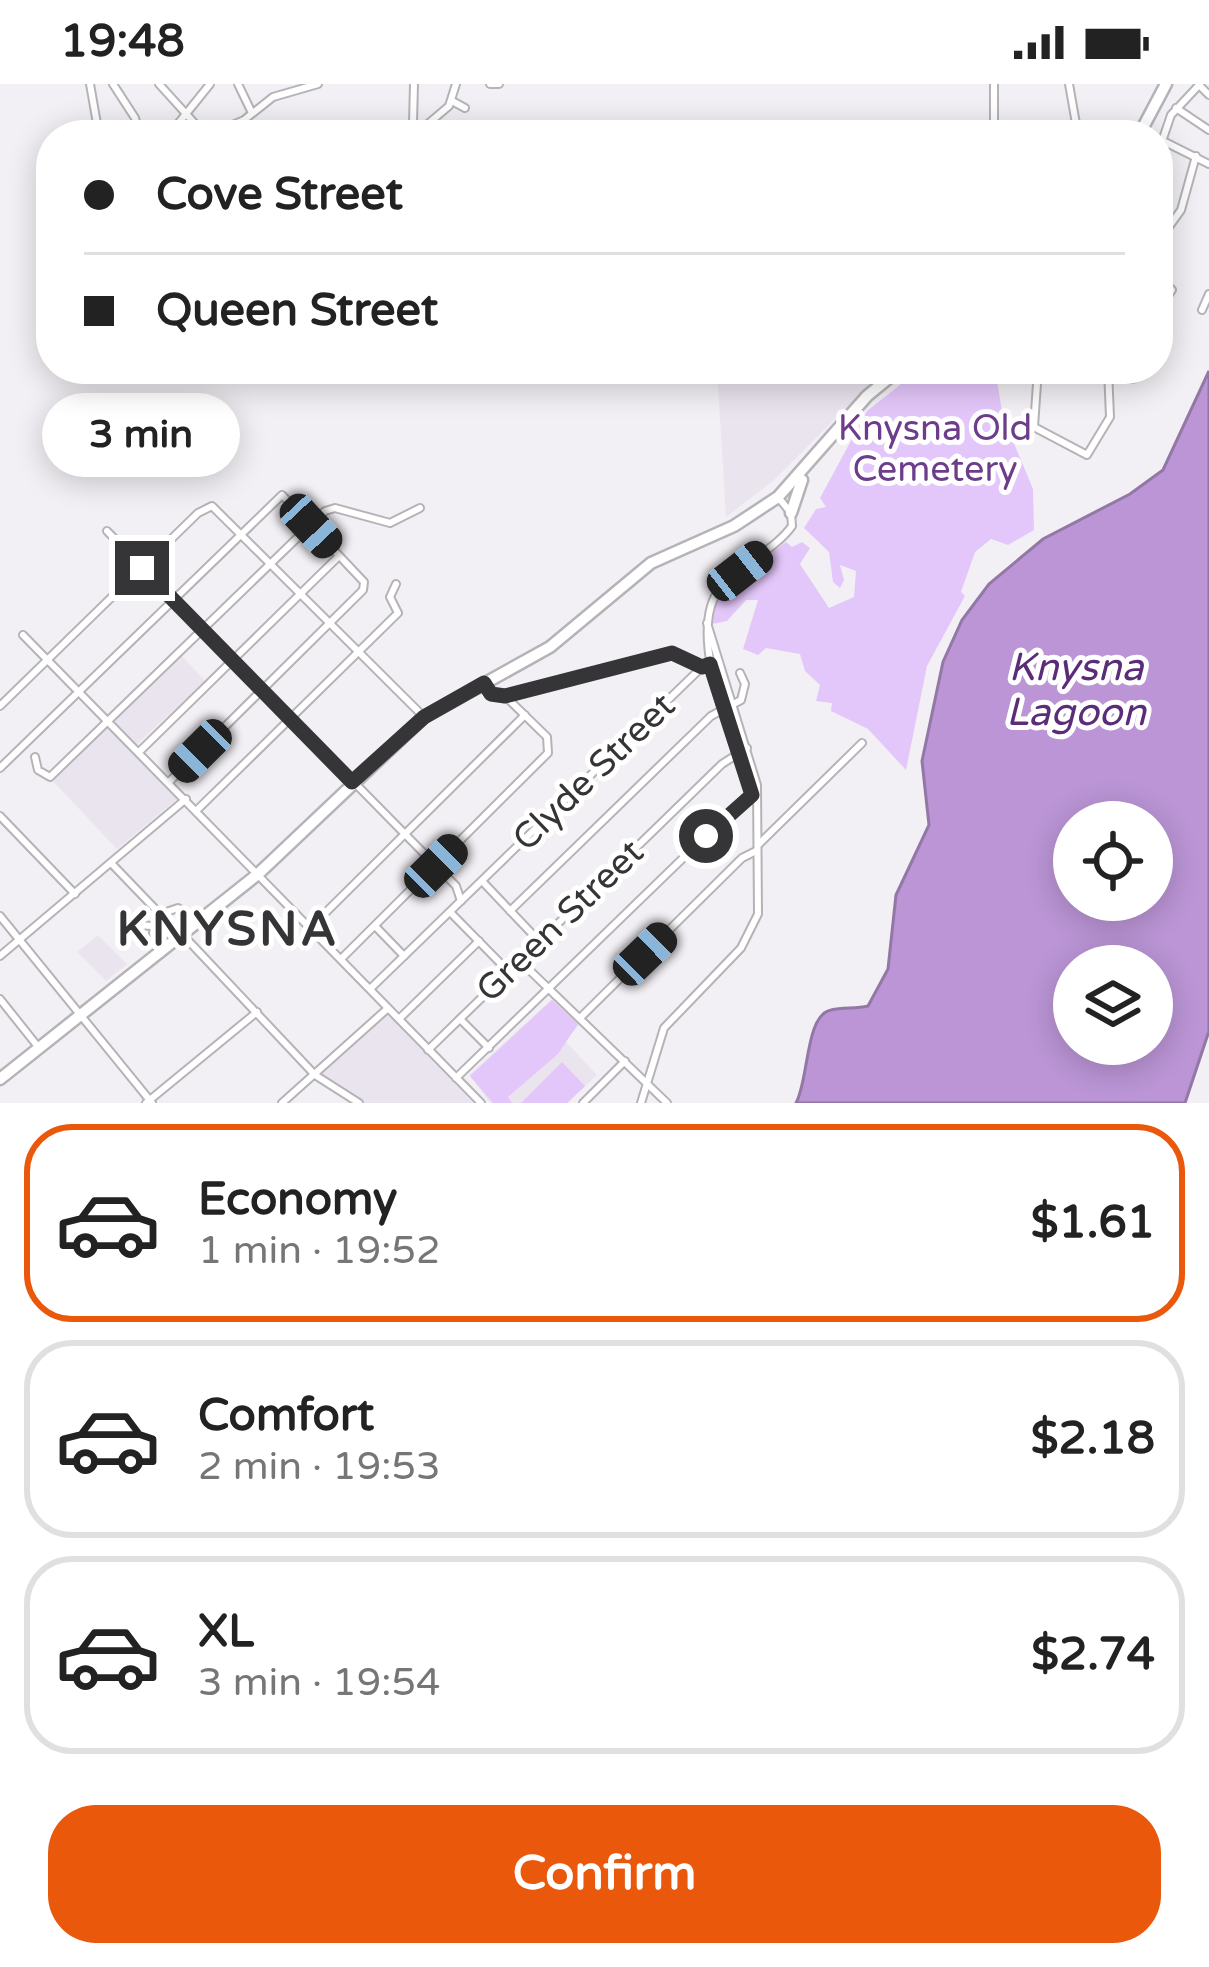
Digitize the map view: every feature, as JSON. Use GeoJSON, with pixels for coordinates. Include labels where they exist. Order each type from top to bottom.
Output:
{"type":"FeatureCollection","features":[{"type":"Feature","properties":{"kind":"highway"},"geometry":{"type":"LineString","coordinates":[[1147,120],[1166,84]]}},
{"type":"Feature","properties":{"kind":"highway"},"geometry":{"type":"LineString","coordinates":[[0,1079],[258,874],[424,717],[550,647],[651,563],[734,526],[778,497],[882,384]]}},
{"type":"Feature","properties":{"kind":"highway"},"geometry":{"type":"LineString","coordinates":[[791,513],[805,471]]}},
{"type":"Feature","properties":{"kind":"street"},"geometry":{"type":"LineString","coordinates":[[90,84],[96,120]]}},
{"type":"Feature","properties":{"kind":"street"},"geometry":{"type":"LineString","coordinates":[[112,84],[136,120]]}},
{"type":"Feature","properties":{"kind":"street"},"geometry":{"type":"LineString","coordinates":[[159,84],[193,120]]}},
{"type":"Feature","properties":{"kind":"street"},"geometry":{"type":"LineString","coordinates":[[179,120],[210,84]]}},
{"type":"Feature","properties":{"kind":"street"},"geometry":{"type":"LineString","coordinates":[[238,84],[252,114]]}},
{"type":"Feature","properties":{"kind":"street"},"geometry":{"type":"LineString","coordinates":[[240,120],[273,97],[318,84]]}},
{"type":"Feature","properties":{"kind":"street"},"geometry":{"type":"LineString","coordinates":[[414,84],[414,120]]}},
{"type":"Feature","properties":{"kind":"street"},"geometry":{"type":"LineString","coordinates":[[435,120],[452,101],[456,84]]}},
{"type":"Feature","properties":{"kind":"street"},"geometry":{"type":"LineString","coordinates":[[994,84],[994,120]]}},
{"type":"Feature","properties":{"kind":"street"},"geometry":{"type":"LineString","coordinates":[[1069,84],[1075,120]]}},
{"type":"Feature","properties":{"kind":"street"},"geometry":{"type":"LineString","coordinates":[[1170,120],[1200,84],[1209,95]]}},
{"type":"Feature","properties":{"kind":"street"},"geometry":{"type":"LineString","coordinates":[[452,101],[466,108]]}},
{"type":"Feature","properties":{"kind":"street"},"geometry":{"type":"LineString","coordinates":[[1176,108],[1209,130]]}},
{"type":"Feature","properties":{"kind":"street"},"geometry":{"type":"LineString","coordinates":[[1173,145],[1209,164]]}},
{"type":"Feature","properties":{"kind":"street"},"geometry":{"type":"LineString","coordinates":[[1173,221],[1181,210],[1196,156]]}},
{"type":"Feature","properties":{"kind":"street"},"geometry":{"type":"LineString","coordinates":[[1202,310],[1209,293]]}},
{"type":"Feature","properties":{"kind":"street"},"geometry":{"type":"LineString","coordinates":[[1037,384],[1034,427],[1087,455],[1110,417],[1108,384]]}},
{"type":"Feature","properties":{"kind":"street"},"geometry":{"type":"LineString","coordinates":[[0,768],[282,495],[364,582],[363,590],[169,782]]}},
{"type":"Feature","properties":{"kind":"street"},"geometry":{"type":"LineString","coordinates":[[641,1103],[664,1028],[749,937],[758,914],[754,798],[743,749],[710,664],[707,622],[717,592],[789,531],[791,513],[778,497]]}},
{"type":"Feature","properties":{"kind":"street"},"geometry":{"type":"LineString","coordinates":[[0,706],[208,506],[274,562],[424,717]]}},
{"type":"Feature","properties":{"kind":"street"},"geometry":{"type":"LineString","coordinates":[[35,758],[38,770],[50,777],[202,628],[335,508],[394,523],[420,508]]}},
{"type":"Feature","properties":{"kind":"street"},"geometry":{"type":"LineString","coordinates":[[107,531],[456,886],[470,892]]}},
{"type":"Feature","properties":{"kind":"street"},"geometry":{"type":"LineString","coordinates":[[139,752],[339,556]]}},
{"type":"Feature","properties":{"kind":"street"},"geometry":{"type":"LineString","coordinates":[[197,810],[398,613],[390,597],[396,584]]}},
{"type":"Feature","properties":{"kind":"street"},"geometry":{"type":"LineString","coordinates":[[23,635],[481,1103]]}},
{"type":"Feature","properties":{"kind":"street"},"geometry":{"type":"LineString","coordinates":[[484,683],[491,694],[505,696],[672,653],[710,664]]}},
{"type":"Feature","properties":{"kind":"street","name":"Clyde Street"},"geometry":{"type":"LineString","coordinates":[[370,988],[710,664]]}},
{"type":"Feature","properties":{"kind":"street"},"geometry":{"type":"LineString","coordinates":[[510,911],[728,705],[746,694],[740,674]]}},
{"type":"Feature","properties":{"kind":"street"},"geometry":{"type":"LineString","coordinates":[[341,959],[548,753],[547,737],[505,696]]}},
{"type":"Feature","properties":{"kind":"street"},"geometry":{"type":"LineString","coordinates":[[310,927],[525,715]]}},
{"type":"Feature","properties":{"kind":"street"},"geometry":{"type":"LineString","coordinates":[[581,1017],[862,743]]}},
{"type":"Feature","properties":{"kind":"street","name":"Green Street"},"geometry":{"type":"LineString","coordinates":[[428,1050],[527,950],[743,749]]}},
{"type":"Feature","properties":{"kind":"street"},"geometry":{"type":"LineString","coordinates":[[457,1078],[754,798]]}},
{"type":"Feature","properties":{"kind":"street"},"geometry":{"type":"LineString","coordinates":[[0,956],[186,800]]}},
{"type":"Feature","properties":{"kind":"street"},"geometry":{"type":"LineString","coordinates":[[0,816],[75,894]]}},
{"type":"Feature","properties":{"kind":"street"},"geometry":{"type":"LineString","coordinates":[[756,829],[769,834]]}},
{"type":"Feature","properties":{"kind":"street"},"geometry":{"type":"LineString","coordinates":[[111,863],[160,914]]}},
{"type":"Feature","properties":{"kind":"street"},"geometry":{"type":"LineString","coordinates":[[482,881],[538,940]]}},
{"type":"Feature","properties":{"kind":"street"},"geometry":{"type":"LineString","coordinates":[[456,886],[461,901]]}},
{"type":"Feature","properties":{"kind":"street"},"geometry":{"type":"LineString","coordinates":[[161,951],[153,926],[160,914],[178,908],[198,921]]}},
{"type":"Feature","properties":{"kind":"street"},"geometry":{"type":"LineString","coordinates":[[450,912],[508,970]]}},
{"type":"Feature","properties":{"kind":"street"},"geometry":{"type":"LineString","coordinates":[[0,916],[149,1102],[256,1012]]}},
{"type":"Feature","properties":{"kind":"street"},"geometry":{"type":"LineString","coordinates":[[121,924],[153,926]]}},
{"type":"Feature","properties":{"kind":"street"},"geometry":{"type":"LineString","coordinates":[[375,926],[404,956]]}},
{"type":"Feature","properties":{"kind":"street"},"geometry":{"type":"LineString","coordinates":[[182,934],[315,1076],[359,1103]]}},
{"type":"Feature","properties":{"kind":"street"},"geometry":{"type":"LineString","coordinates":[[399,1019],[479,941]]}},
{"type":"Feature","properties":{"kind":"street"},"geometry":{"type":"LineString","coordinates":[[527,950],[532,967]]}},
{"type":"Feature","properties":{"kind":"street"},"geometry":{"type":"LineString","coordinates":[[519,959],[667,1103]]}},
{"type":"Feature","properties":{"kind":"street"},"geometry":{"type":"LineString","coordinates":[[0,999],[39,1048]]}},
{"type":"Feature","properties":{"kind":"street"},"geometry":{"type":"LineString","coordinates":[[282,1103],[388,1008]]}},
{"type":"Feature","properties":{"kind":"street"},"geometry":{"type":"LineString","coordinates":[[460,1019],[489,1048]]}},
{"type":"Feature","properties":{"kind":"street"},"geometry":{"type":"LineString","coordinates":[[583,1103],[625,1061]]}},
{"type":"Feature","properties":{"kind":"shaded area"},"geometry":{"type":"Polygon","coordinates":[[[718,384],[870,384],[773,481],[726,517],[718,384]]]}},
{"type":"Feature","properties":{"kind":"shaded area"},"geometry":{"type":"Polygon","coordinates":[[[180,654],[205,681],[136,745],[111,721],[180,654]]]}},
{"type":"Feature","properties":{"kind":"shaded area"},"geometry":{"type":"Polygon","coordinates":[[[106,725],[178,798],[117,849],[51,779],[106,725]]]}},
{"type":"Feature","properties":{"kind":"shaded area"},"geometry":{"type":"Polygon","coordinates":[[[98,935],[127,964],[106,981],[77,952],[98,935]]]}},
{"type":"Feature","properties":{"kind":"shaded area"},"geometry":{"type":"Polygon","coordinates":[[[553,998],[580,1024],[565,1041],[597,1075],[568,1103],[490,1103],[469,1075],[553,998]]]}},
{"type":"Feature","properties":{"kind":"shaded area"},"geometry":{"type":"Polygon","coordinates":[[[387,1014],[473,1103],[364,1103],[318,1074],[387,1014]]]}},
{"type":"Feature","properties":{"kind":"green space","name":"Knysna Old Cemetery"},"geometry":{"type":"Polygon","coordinates":[[[901,384],[998,384],[1003,417],[1033,489],[1034,530],[1008,545],[991,539],[975,552],[961,592],[965,596],[927,666],[906,770],[868,729],[831,711],[832,703],[816,701],[820,685],[805,671],[800,654],[766,648],[758,655],[743,649],[758,600],[746,600],[727,621],[712,624],[714,606],[723,591],[733,583],[750,584],[756,564],[786,542],[792,547],[802,542],[810,548],[800,564],[829,608],[854,597],[856,571],[840,565],[844,580],[840,588],[833,582],[829,552],[804,528],[816,509],[826,507],[820,498],[867,411],[901,384]]]}},
{"type":"Feature","properties":{"kind":"green space"},"geometry":{"type":"Polygon","coordinates":[[[552,1000],[578,1024],[558,1054],[508,1097],[512,1103],[493,1103],[470,1076],[552,1000]]]}},
{"type":"Feature","properties":{"kind":"green space"},"geometry":{"type":"Polygon","coordinates":[[[562,1062],[585,1086],[567,1103],[521,1103],[562,1062]]]}},
{"type":"Feature","properties":{"kind":"water","name":"Knysna Lagoon"},"geometry":{"type":"Polygon","coordinates":[[[1209,371],[1209,1031],[1185,1103],[796,1103],[816,1023],[831,1010],[868,1006],[888,969],[896,895],[929,825],[922,761],[943,662],[962,620],[989,584],[1043,539],[1130,494],[1163,470],[1209,371]]]}},
{"type":"Feature","properties":{"kind":"district","name":"KNYSNA"},"geometry":{"type":"Point","coordinates":[228,930]}},
{"type":"Feature","properties":{"kind":"route"},"geometry":{"type":"LineString","coordinates":[[142,568],[352,782],[410,727],[484,683],[491,694],[500,697],[672,653],[702,667],[710,664],[752,795],[706,836]]}}]}
